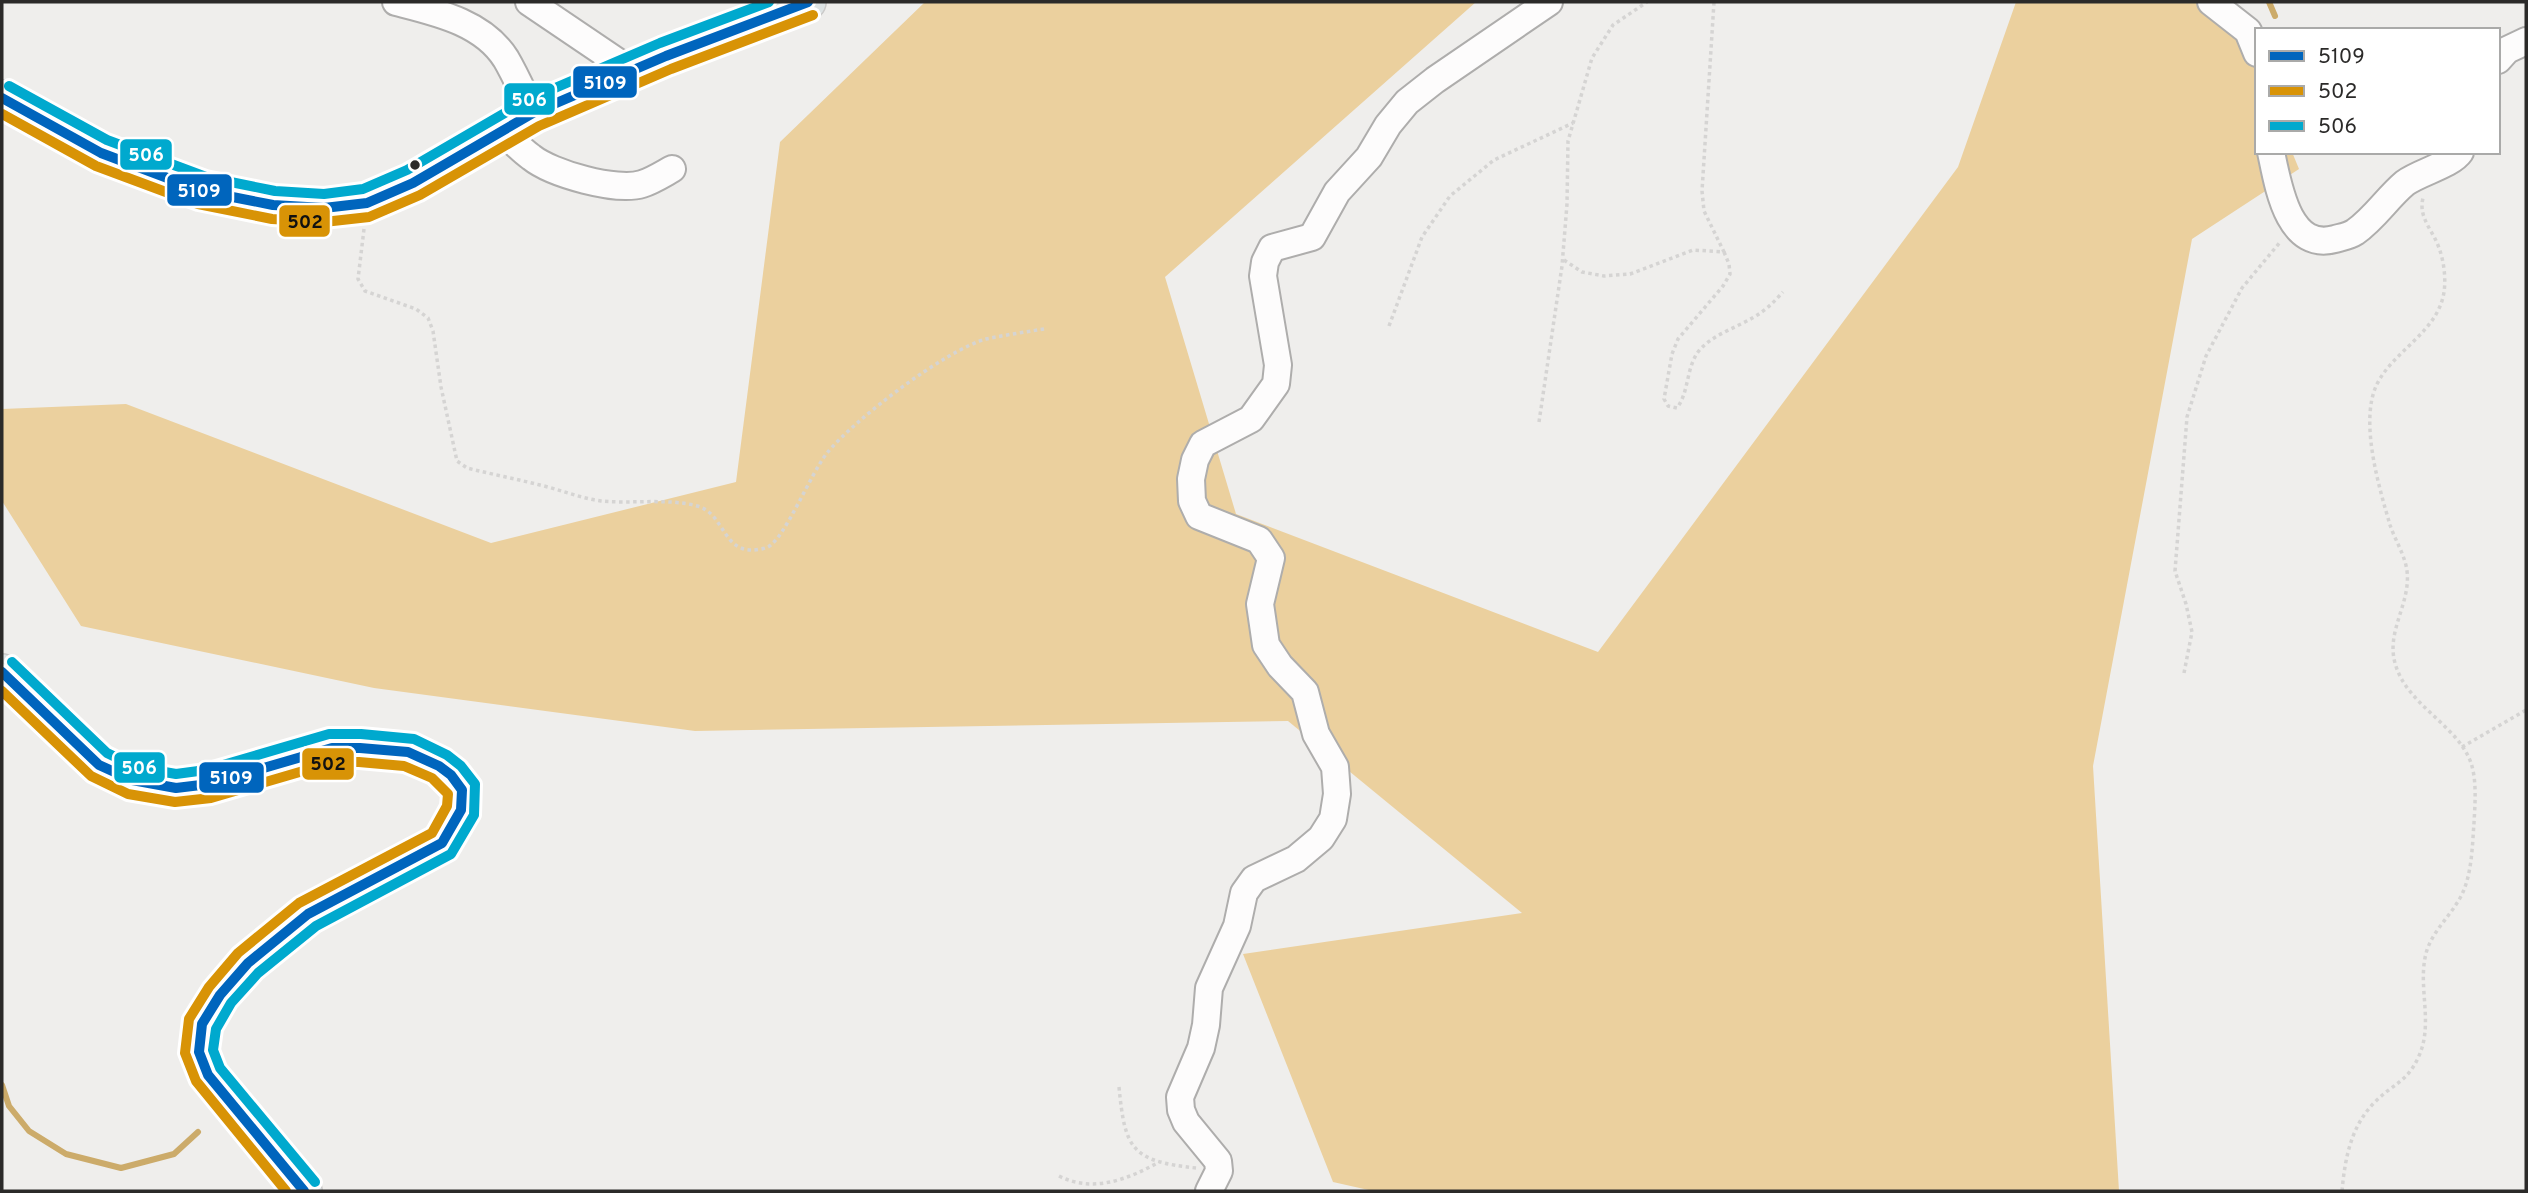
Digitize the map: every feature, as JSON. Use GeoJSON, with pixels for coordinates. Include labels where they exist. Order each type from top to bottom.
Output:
{"type":"FeatureCollection","features":[{"type":"Feature","properties":{"kind":"main road"},"geometry":{"type":"LineString","coordinates":[[2,98],[101,153],[202,191],[273,205],[324,208],[367,203],[413,183],[533,113],[631,71],[808,2]]}},
{"type":"Feature","properties":{"kind":"main road"},"geometry":{"type":"LineString","coordinates":[[2,672],[99,765],[132,779],[176,788],[209,784],[332,748],[360,748],[408,752],[439,766],[451,775],[462,790],[461,810],[442,843],[308,914],[248,963],[220,995],[202,1024],[199,1052],[208,1075],[304,1191]]}},
{"type":"Feature","properties":{"kind":"street"},"geometry":{"type":"LineString","coordinates":[[396,2],[468,25],[488,39],[505,57],[533,113]]}},
{"type":"Feature","properties":{"kind":"street"},"geometry":{"type":"LineString","coordinates":[[529,2],[631,71]]}},
{"type":"Feature","properties":{"kind":"street"},"geometry":{"type":"LineString","coordinates":[[1214,1181],[1217,1161],[1186,1122],[1180,1097],[1202,1048],[1209,988],[1237,926],[1244,893],[1254,879],[1296,859],[1321,838],[1333,819],[1337,793],[1335,767],[1316,734],[1306,692],[1280,666],[1266,645],[1260,604],[1271,558],[1259,540],[1199,516],[1192,501],[1191,479],[1195,460],[1203,444],[1251,419],[1276,384],[1278,365],[1263,276],[1265,262],[1272,248],[1312,237],[1337,192],[1369,157],[1388,125],[1407,102],[1549,2]]}},
{"type":"Feature","properties":{"kind":"street"},"geometry":{"type":"LineString","coordinates":[[2211,2],[2248,31],[2255,48]]}},
{"type":"Feature","properties":{"kind":"street"},"geometry":{"type":"LineString","coordinates":[[2500,58],[2508,50],[2526,41]]}},
{"type":"Feature","properties":{"kind":"street"},"geometry":{"type":"LineString","coordinates":[[502,131],[532,158],[549,168],[573,176],[616,185],[641,184],[672,169]]}},
{"type":"Feature","properties":{"kind":"street"},"geometry":{"type":"LineString","coordinates":[[2272,154],[2278,183],[2294,226],[2308,238],[2328,241],[2353,234],[2405,183],[2431,167],[2455,159],[2459,154]]}},
{"type":"Feature","properties":{"kind":"path"},"geometry":{"type":"LineString","coordinates":[[1539,422],[1563,259],[1568,141],[1592,58],[1613,25],[1647,2]]}},
{"type":"Feature","properties":{"kind":"path"},"geometry":{"type":"LineString","coordinates":[[1714,2],[1702,191],[1704,211],[1729,264],[1730,274],[1678,339],[1672,354],[1664,399],[1668,406],[1677,408],[1682,401],[1692,362],[1699,351],[1709,342],[1771,306],[1783,292]]}},
{"type":"Feature","properties":{"kind":"path"},"geometry":{"type":"LineString","coordinates":[[1389,326],[1422,237],[1450,196],[1494,160],[1573,123]]}},
{"type":"Feature","properties":{"kind":"path"},"geometry":{"type":"LineString","coordinates":[[2342,1191],[2350,1142],[2360,1121],[2377,1100],[2407,1078],[2423,1046],[2426,1033],[2424,971],[2427,950],[2435,933],[2458,902],[2468,877],[2474,823],[2474,780],[2470,762],[2462,747],[2409,691],[2399,676],[2393,659],[2393,640],[2407,585],[2407,570],[2391,527],[2376,468],[2370,423],[2371,404],[2377,384],[2431,323],[2440,307],[2444,290],[2443,263],[2439,247],[2420,209],[2427,190]]}},
{"type":"Feature","properties":{"kind":"path"},"geometry":{"type":"LineString","coordinates":[[367,203],[358,279],[365,291],[416,309],[428,318],[457,461],[467,468],[542,485],[580,497],[603,501],[698,506],[712,513],[730,541],[738,548],[753,551],[768,547],[780,534],[812,475],[828,452],[875,408],[958,351],[985,340],[1044,329]]}},
{"type":"Feature","properties":{"kind":"path"},"geometry":{"type":"LineString","coordinates":[[2184,673],[2192,632],[2175,571],[2187,417],[2206,356],[2242,288],[2294,226]]}},
{"type":"Feature","properties":{"kind":"path"},"geometry":{"type":"LineString","coordinates":[[1563,259],[1582,272],[1617,275],[1649,269],[1693,250],[1724,252]]}},
{"type":"Feature","properties":{"kind":"path"},"geometry":{"type":"LineString","coordinates":[[2462,747],[2526,710]]}},
{"type":"Feature","properties":{"kind":"path"},"geometry":{"type":"LineString","coordinates":[[1119,1087],[1123,1120],[1131,1142],[1141,1155],[1214,1181]]}},
{"type":"Feature","properties":{"kind":"path"},"geometry":{"type":"LineString","coordinates":[[1103,1191],[1159,1162]]}},
{"type":"Feature","properties":{"kind":"path"},"geometry":{"type":"LineString","coordinates":[[1059,1176],[1070,1187],[1077,1189]]}},
{"type":"Feature","properties":{"kind":"shaded area"},"geometry":{"type":"Polygon","coordinates":[[[925,2],[1476,2],[1165,277],[1236,514],[1598,652],[1958,167],[2016,2],[2226,2],[2255,67],[2255,154],[2293,154],[2299,169],[2192,239],[2093,766],[2119,1191],[1373,1191],[1333,1182],[1243,954],[1522,913],[1288,721],[695,731],[374,688],[81,626],[2,501],[2,409],[126,404],[491,543],[736,482],[780,142],[925,2]]]}},
{"type":"Feature","properties":{"kind":"waterway"},"geometry":{"type":"LineString","coordinates":[[2269,2],[2275,16]]}},
{"type":"Feature","properties":{"kind":"waterway"},"geometry":{"type":"LineString","coordinates":[[2,1085],[9,1106],[29,1131],[66,1154],[121,1168],[174,1154],[198,1132]]}},
{"type":"Feature","properties":{"kind":"transit line","name":"506"},"geometry":{"type":"LineString","coordinates":[[9,86],[107,140],[206,177],[275,191],[324,194],[363,189],[407,170],[527,100],[660,43],[769,2]]}},
{"type":"Feature","properties":{"kind":"transit line","name":"5109"},"geometry":{"type":"LineString","coordinates":[[2,98],[101,153],[202,191],[273,205],[324,208],[367,203],[413,183],[533,113],[666,56],[808,2]]}},
{"type":"Feature","properties":{"kind":"transit line","name":"502"},"geometry":{"type":"LineString","coordinates":[[2,114],[96,166],[198,204],[272,219],[324,222],[369,217],[420,195],[539,126],[671,69],[813,15]]}},
{"type":"Feature","properties":{"kind":"transit line","name":"506"},"geometry":{"type":"LineString","coordinates":[[12,662],[107,753],[136,767],[176,774],[206,770],[329,734],[361,734],[414,739],[447,755],[461,766],[475,784],[474,815],[451,854],[316,926],[258,973],[231,1003],[216,1029],[213,1050],[220,1068],[315,1182]]}},
{"type":"Feature","properties":{"kind":"transit line","name":"5109"},"geometry":{"type":"LineString","coordinates":[[2,672],[99,765],[132,780],[176,788],[209,784],[332,748],[360,748],[408,752],[439,766],[451,775],[462,790],[461,810],[442,843],[308,914],[248,963],[220,995],[202,1024],[199,1052],[208,1075],[304,1191]]}},
{"type":"Feature","properties":{"kind":"transit line","name":"502"},"geometry":{"type":"LineString","coordinates":[[2,691],[91,776],[128,794],[175,802],[211,798],[334,762],[404,766],[432,778],[448,794],[447,806],[432,833],[299,903],[238,953],[209,987],[189,1019],[185,1053],[196,1081],[286,1191]]}}]}
